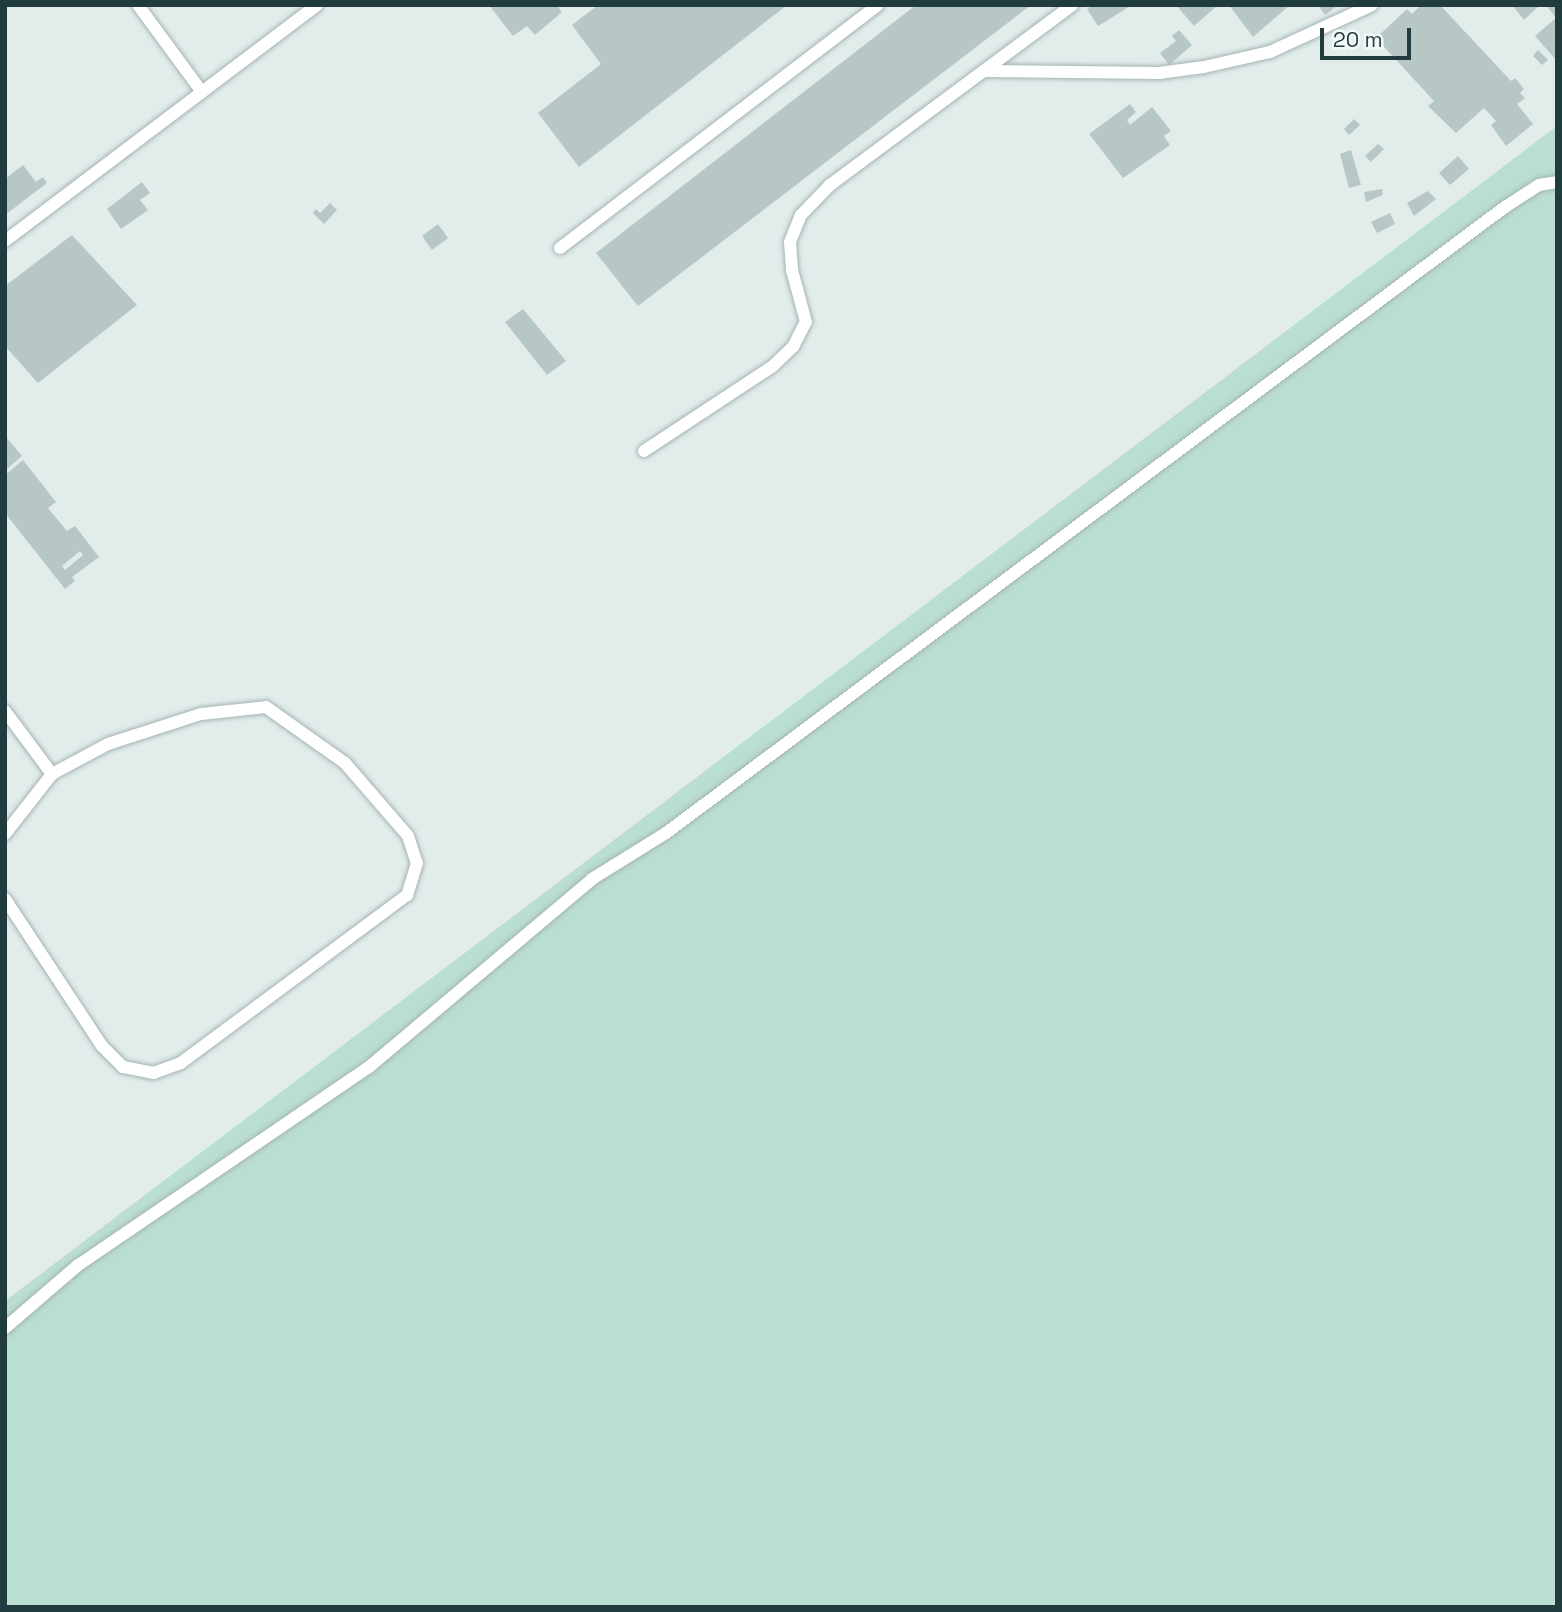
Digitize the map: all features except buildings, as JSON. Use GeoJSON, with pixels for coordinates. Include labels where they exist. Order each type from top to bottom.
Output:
{"type":"FeatureCollection","features":[{"type":"Feature","properties":{"kind":"lane"},"geometry":{"type":"LineString","coordinates":[[138,5],[202,92]]}},
{"type":"Feature","properties":{"kind":"lane"},"geometry":{"type":"LineString","coordinates":[[5,242],[317,5]]}},
{"type":"Feature","properties":{"kind":"lane"},"geometry":{"type":"LineString","coordinates":[[560,248],[878,5]]}},
{"type":"Feature","properties":{"kind":"lane"},"geometry":{"type":"LineString","coordinates":[[644,451],[773,366],[793,347],[806,322],[792,270],[790,242],[801,215],[830,185],[987,71],[1072,5]]}},
{"type":"Feature","properties":{"kind":"lane"},"geometry":{"type":"LineString","coordinates":[[987,71],[1160,73],[1204,67],[1270,52],[1372,5]]}},
{"type":"Feature","properties":{"kind":"lane"},"geometry":{"type":"LineString","coordinates":[[5,1328],[77,1266],[369,1067],[592,879],[666,834],[1504,207],[1539,185],[1557,182]]}},
{"type":"Feature","properties":{"kind":"lane"},"geometry":{"type":"LineString","coordinates":[[5,834],[52,774],[108,744],[201,714],[267,707],[345,763],[408,836],[417,863],[407,895],[181,1063],[154,1073],[122,1068],[102,1046],[5,899]]}},
{"type":"Feature","properties":{"kind":"lane"},"geometry":{"type":"LineString","coordinates":[[5,711],[52,774]]}},
{"type":"Feature","properties":{"kind":"green space"},"geometry":{"type":"Polygon","coordinates":[[[1557,126],[1557,1607],[5,1607],[5,1301],[1557,126]]]}}]}
